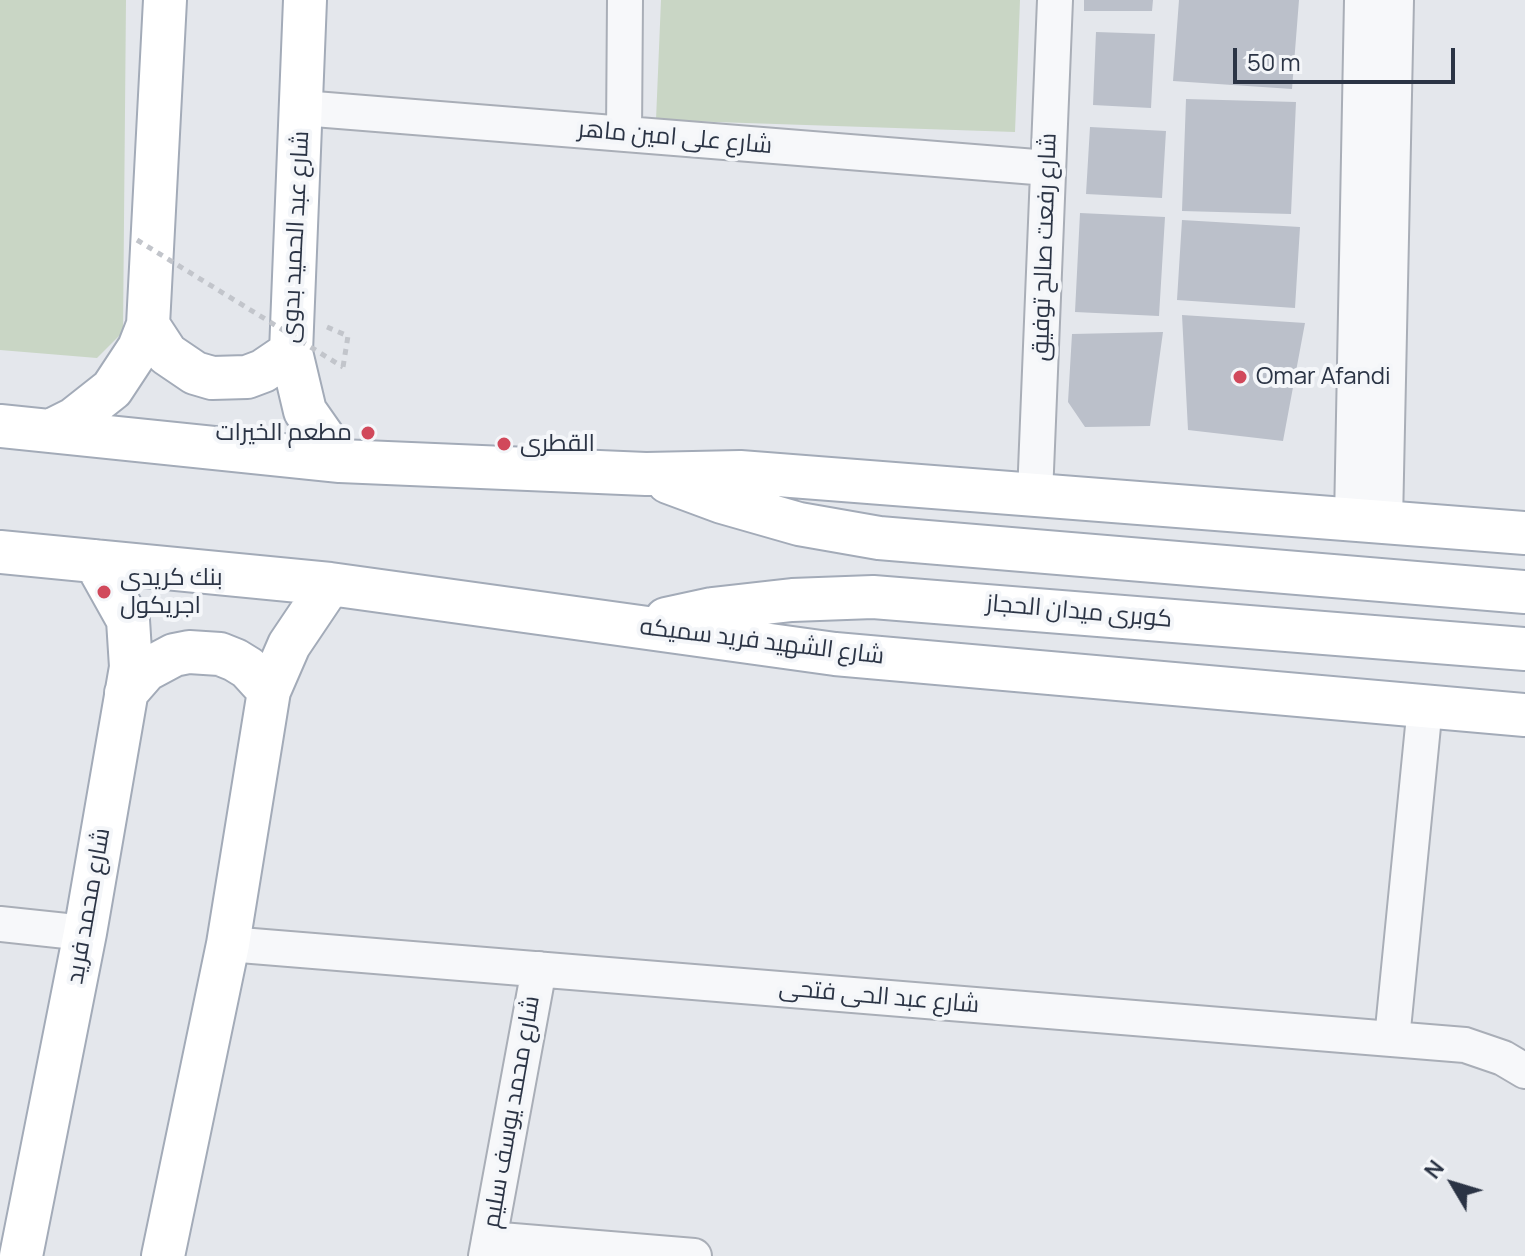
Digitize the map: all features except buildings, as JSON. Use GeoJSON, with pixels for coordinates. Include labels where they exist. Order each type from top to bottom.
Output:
{"type":"FeatureCollection","features":[{"type":"Feature","properties":{"kind":"main road"},"geometry":{"type":"LineString","coordinates":[[52,430],[74,419],[112,389],[139,348],[148,325],[165,0]]}},
{"type":"Feature","properties":{"kind":"main road","name":"شارع عبد الحميد بدوى"},"geometry":{"type":"LineString","coordinates":[[305,0],[291,352],[305,411],[340,461]]}},
{"type":"Feature","properties":{"kind":"main road"},"geometry":{"type":"LineString","coordinates":[[148,325],[167,354],[188,369],[212,378],[247,377],[278,363],[291,352]]}},
{"type":"Feature","properties":{"kind":"main road"},"geometry":{"type":"LineString","coordinates":[[0,426],[340,461],[646,474],[740,472],[1525,533]]}},
{"type":"Feature","properties":{"kind":"main road"},"geometry":{"type":"LineString","coordinates":[[646,474],[722,502],[799,524],[879,538],[1525,592]]}},
{"type":"Feature","properties":{"kind":"main road","name":"شارع الشهيد فريد سميكه"},"geometry":{"type":"LineString","coordinates":[[0,552],[330,584],[835,654],[1525,715]]}},
{"type":"Feature","properties":{"kind":"main road","name":"شارع محمد فريد"},"geometry":{"type":"LineString","coordinates":[[21,1256],[85,933],[132,643],[128,620],[95,561]]}},
{"type":"Feature","properties":{"kind":"main road"},"geometry":{"type":"LineString","coordinates":[[163,1256],[228,944],[269,691],[289,645],[330,584]]}},
{"type":"Feature","properties":{"kind":"main road","name":"كوبرى ميدان الحجاز"},"geometry":{"type":"LineString","coordinates":[[634,626],[712,609],[792,600],[873,597],[1525,649]]}},
{"type":"Feature","properties":{"kind":"main road"},"geometry":{"type":"LineString","coordinates":[[126,693],[146,670],[160,661],[189,652],[205,652],[235,660],[248,668],[269,691]]}},
{"type":"Feature","properties":{"kind":"street"},"geometry":{"type":"LineString","coordinates":[[624,134],[625,0]]}},
{"type":"Feature","properties":{"kind":"street","name":"شارع رفعت صالح توفيق"},"geometry":{"type":"LineString","coordinates":[[1035,495],[1055,0]]}},
{"type":"Feature","properties":{"kind":"street"},"geometry":{"type":"LineString","coordinates":[[1362,0],[1369,521]]}},
{"type":"Feature","properties":{"kind":"street"},"geometry":{"type":"LineString","coordinates":[[1369,521],[1396,0]]}},
{"type":"Feature","properties":{"kind":"street","name":"شارع على امين ماهر"},"geometry":{"type":"LineString","coordinates":[[302,108],[1048,168]]}},
{"type":"Feature","properties":{"kind":"street"},"geometry":{"type":"LineString","coordinates":[[1392,1039],[1425,706]]}},
{"type":"Feature","properties":{"kind":"street"},"geometry":{"type":"LineString","coordinates":[[0,924],[85,933]]}},
{"type":"Feature","properties":{"kind":"street","name":"شارع عبد الحى فتحى"},"geometry":{"type":"LineString","coordinates":[[228,944],[1465,1045],[1503,1058],[1525,1071]]}},
{"type":"Feature","properties":{"kind":"street","name":"شارع محمد يوسف سليم"},"geometry":{"type":"LineString","coordinates":[[487,1248],[539,969]]}},
{"type":"Feature","properties":{"kind":"street"},"geometry":{"type":"LineString","coordinates":[[487,1248],[694,1256]]}},
{"type":"Feature","properties":{"kind":"path"},"geometry":{"type":"LineString","coordinates":[[137,240],[343,367],[348,336]]}},
{"type":"Feature","properties":{"kind":"green space"},"geometry":{"type":"Polygon","coordinates":[[[0,0],[126,0],[123,332],[97,358],[0,350],[0,0]]]}},
{"type":"Feature","properties":{"kind":"green space"},"geometry":{"type":"Polygon","coordinates":[[[661,0],[1020,0],[1015,132],[656,120],[661,0]]]}},
{"type":"Feature","properties":{"kind":"place","name":"Omar Afandi"},"geometry":{"type":"Point","coordinates":[1240,377]}},
{"type":"Feature","properties":{"kind":"place","name":"مطعم الخيرات"},"geometry":{"type":"Point","coordinates":[368,433]}},
{"type":"Feature","properties":{"kind":"place","name":"القطرى"},"geometry":{"type":"Point","coordinates":[504,444]}},
{"type":"Feature","properties":{"kind":"place","name":"بنك كريدى اجريكول"},"geometry":{"type":"Point","coordinates":[104,592]}}]}
